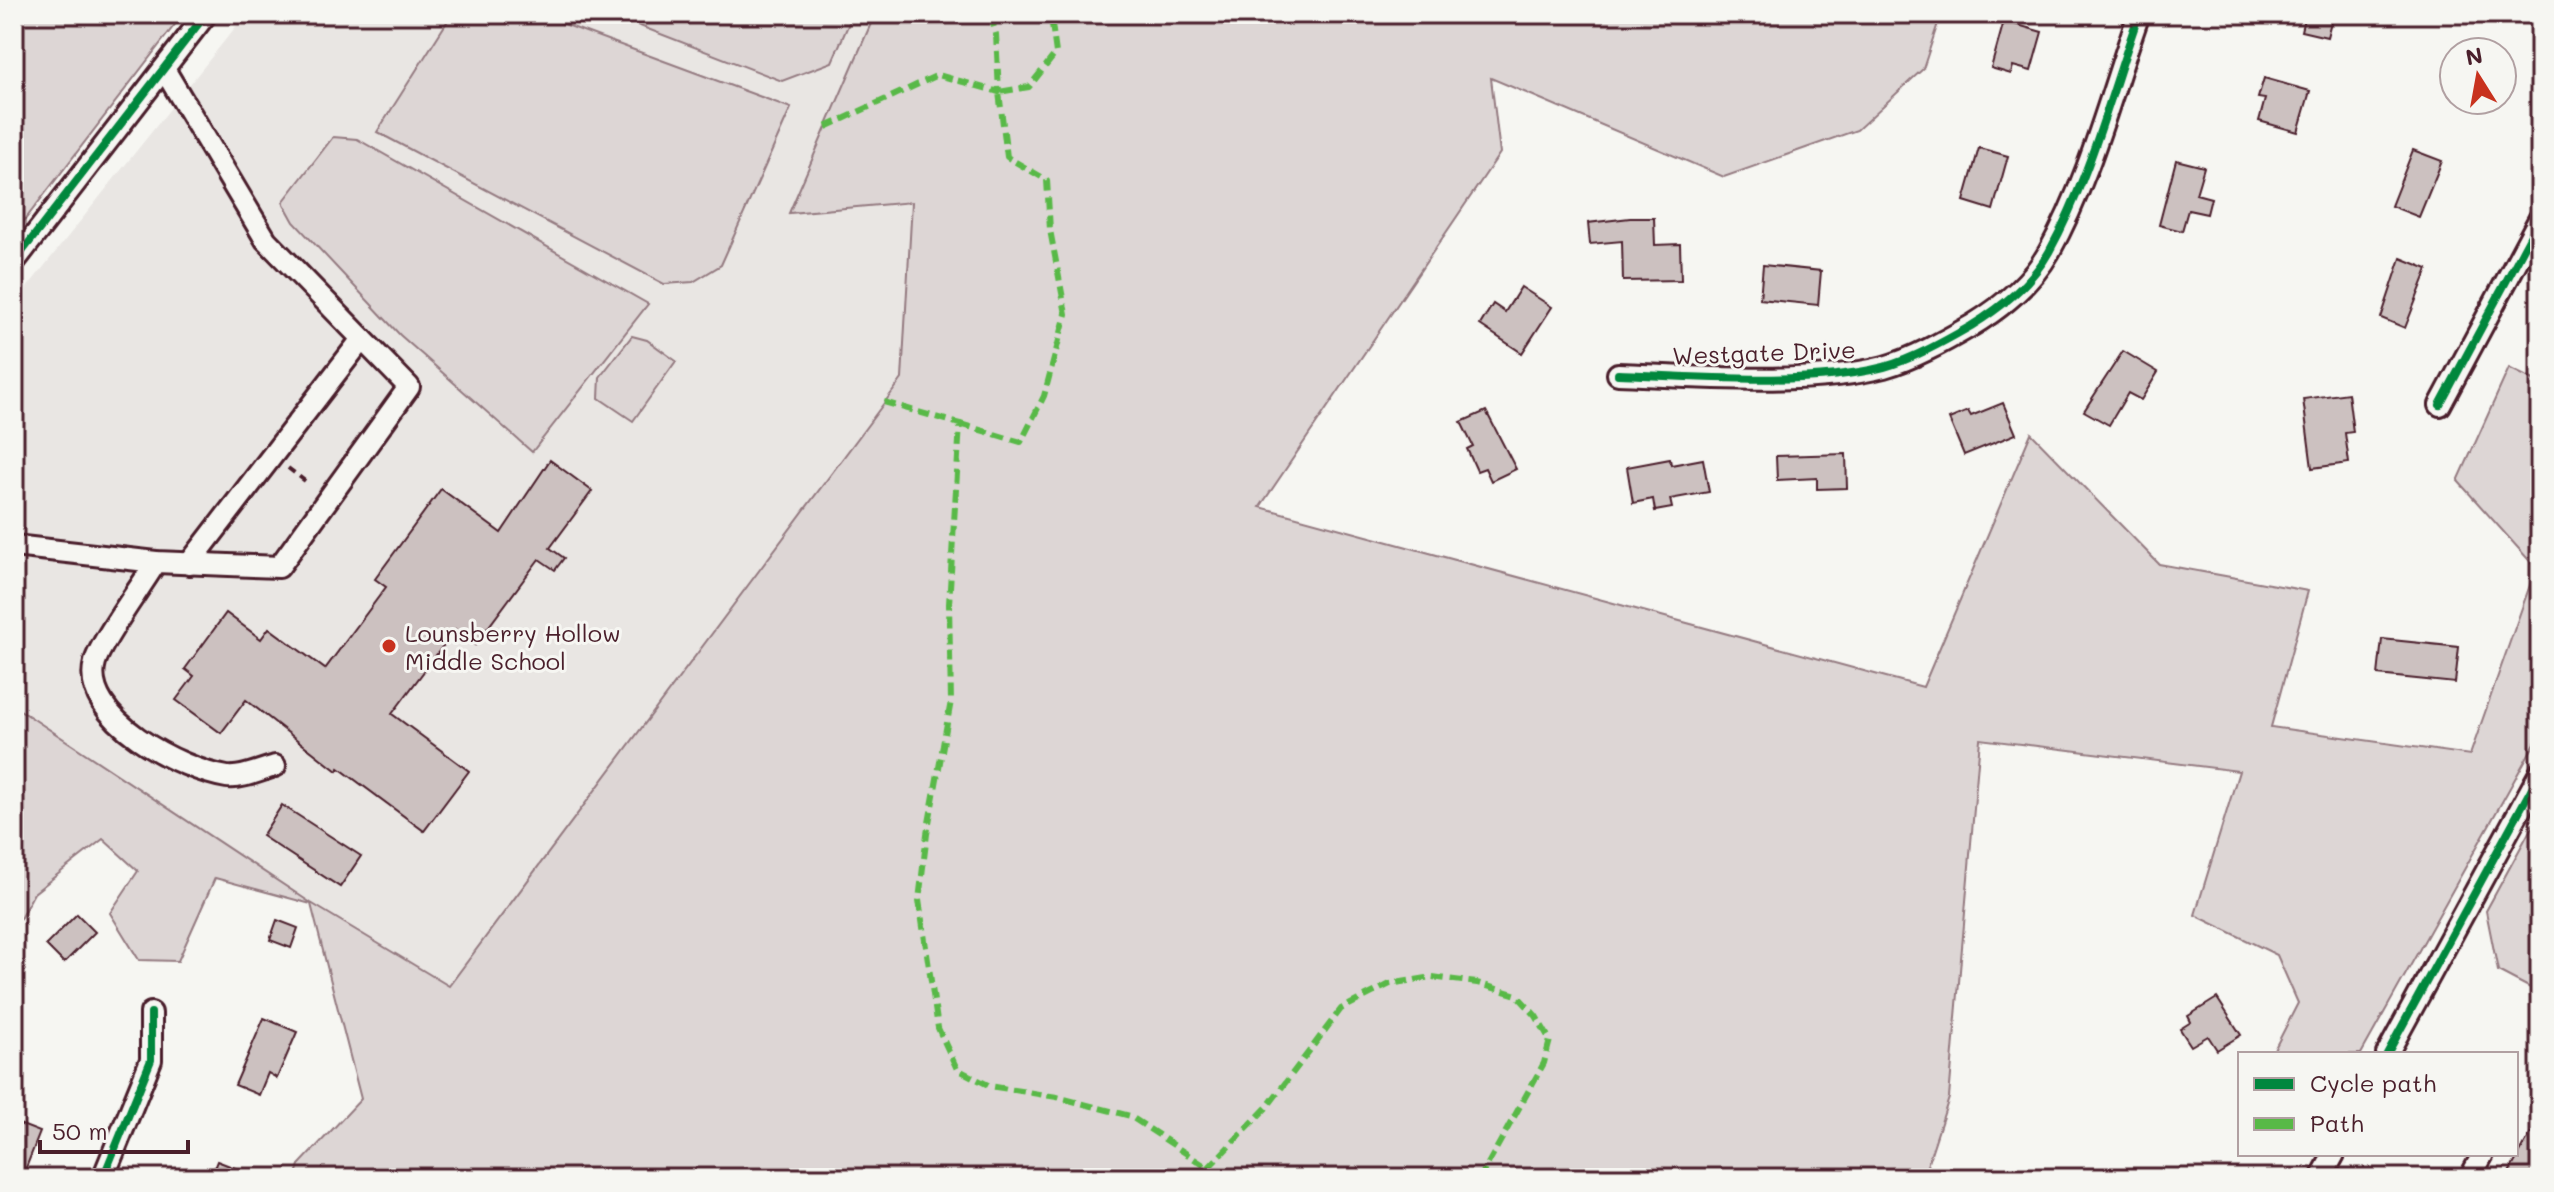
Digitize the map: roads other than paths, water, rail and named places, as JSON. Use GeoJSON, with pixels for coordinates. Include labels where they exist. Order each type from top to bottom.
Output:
{"type":"FeatureCollection","features":[{"type":"Feature","properties":{"kind":"street"},"geometry":{"type":"LineString","coordinates":[[14,262],[206,14]]}},
{"type":"Feature","properties":{"kind":"street","name":"Westgate Drive"},"geometry":{"type":"LineString","coordinates":[[1618,374],[1833,376],[1885,366],[1951,338],[1992,314],[2019,292],[2048,255],[2077,196],[2139,14]]}},
{"type":"Feature","properties":{"kind":"street"},"geometry":{"type":"LineString","coordinates":[[14,546],[156,562],[279,567],[409,387],[266,240],[164,69]]}},
{"type":"Feature","properties":{"kind":"street"},"geometry":{"type":"LineString","coordinates":[[2440,405],[2540,218]]}},
{"type":"Feature","properties":{"kind":"street"},"geometry":{"type":"LineString","coordinates":[[189,564],[362,339]]}},
{"type":"Feature","properties":{"kind":"street"},"geometry":{"type":"LineString","coordinates":[[156,562],[95,663],[98,695],[120,725],[178,764],[230,778],[275,766]]}},
{"type":"Feature","properties":{"kind":"street"},"geometry":{"type":"LineString","coordinates":[[2388,1052],[2540,773]]}},
{"type":"Feature","properties":{"kind":"street"},"geometry":{"type":"LineString","coordinates":[[103,1178],[151,1060],[151,1013]]}},
{"type":"Feature","properties":{"kind":"street"},"geometry":{"type":"LineString","coordinates":[[2321,1178],[2333,1156]]}},
{"type":"Feature","properties":{"kind":"street"},"geometry":{"type":"LineString","coordinates":[[2470,1178],[2482,1156]]}},
{"type":"Feature","properties":{"kind":"place","name":"Lounsberry Hollow Middle School"},"geometry":{"type":"Point","coordinates":[389,646]}}]}
